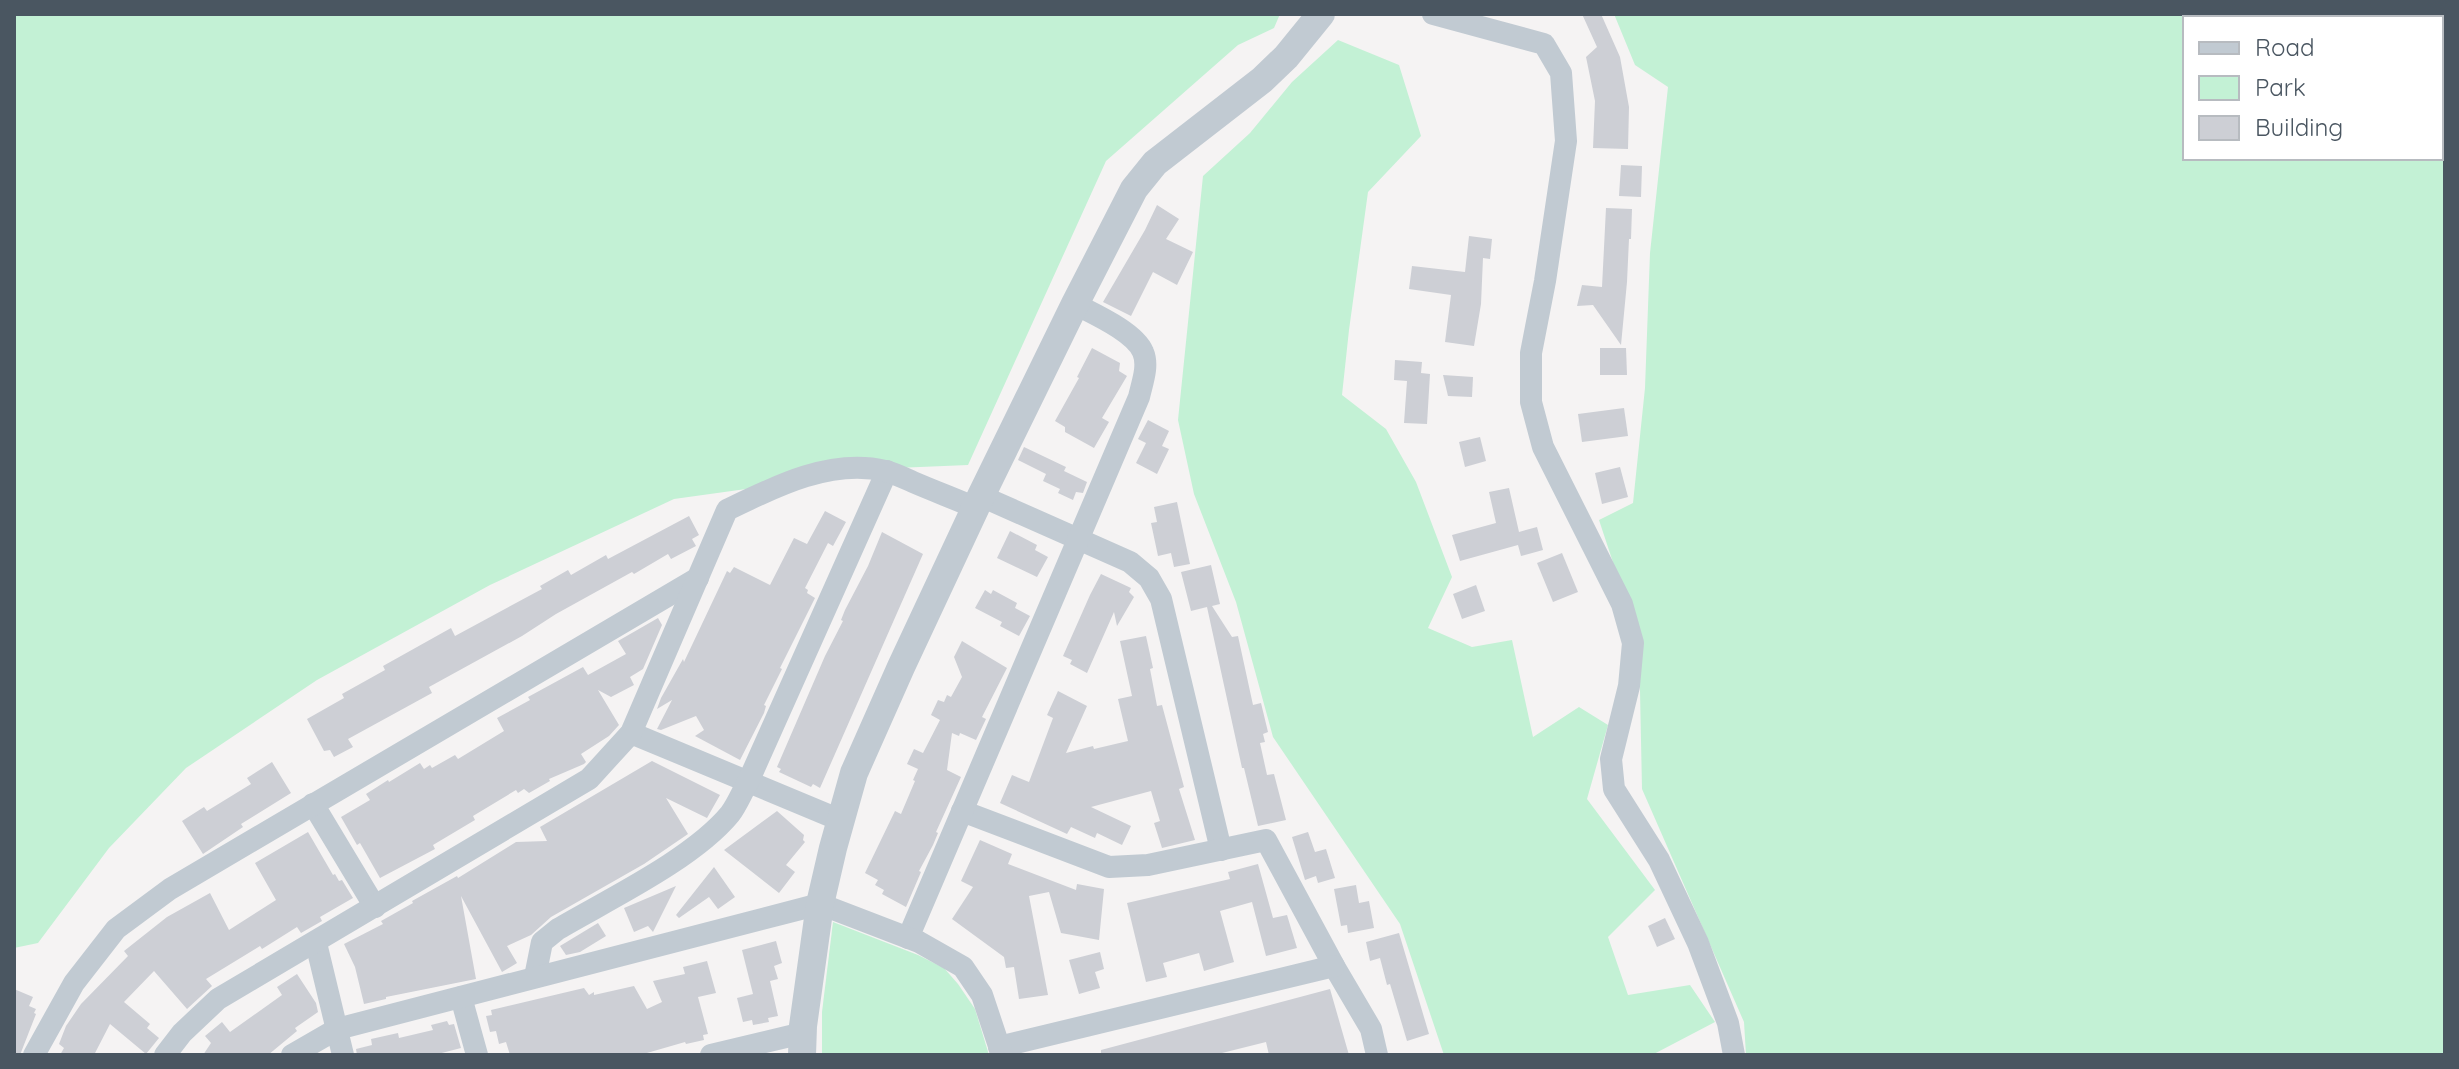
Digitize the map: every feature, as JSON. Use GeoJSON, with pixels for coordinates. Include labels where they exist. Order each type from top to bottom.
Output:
{"type":"FeatureCollection","features":[{"type":"Feature","properties":{"kind":"street"},"geometry":{"type":"LineString","coordinates":[[711,1055],[803,1044],[820,904],[840,820],[860,759],[978,502],[1075,304],[1134,189],[1155,163],[1262,80],[1286,57],[1321,14]]}},
{"type":"Feature","properties":{"kind":"street"},"geometry":{"type":"LineString","coordinates":[[1433,14],[1544,44],[1561,73],[1566,141],[1531,353],[1531,402],[1543,447],[1622,604],[1633,643],[1629,686],[1611,759],[1614,789],[1659,860],[1698,943],[1728,1023],[1734,1055]]}},
{"type":"Feature","properties":{"kind":"street"},"geometry":{"type":"LineString","coordinates":[[908,938],[1139,397],[1145,372],[1143,352],[1130,336],[1075,304]]}},
{"type":"Feature","properties":{"kind":"street"},"geometry":{"type":"LineString","coordinates":[[165,1055],[182,1033],[218,999],[589,779],[631,733],[727,510],[766,491],[837,470],[862,467],[887,471],[978,502],[1130,562],[1149,578],[1161,599],[1221,850]]}},
{"type":"Feature","properties":{"kind":"street"},"geometry":{"type":"LineString","coordinates":[[535,977],[542,942],[558,929],[676,860],[730,814],[748,782],[887,471]]}},
{"type":"Feature","properties":{"kind":"street"},"geometry":{"type":"LineString","coordinates":[[34,1055],[74,983],[116,929],[170,889],[698,578]]}},
{"type":"Feature","properties":{"kind":"street"},"geometry":{"type":"LineString","coordinates":[[631,733],[840,820]]}},
{"type":"Feature","properties":{"kind":"street"},"geometry":{"type":"LineString","coordinates":[[313,804],[375,907]]}},
{"type":"Feature","properties":{"kind":"street"},"geometry":{"type":"LineString","coordinates":[[962,811],[1109,867],[1148,865],[1266,840],[1371,1029],[1377,1055]]}},
{"type":"Feature","properties":{"kind":"street"},"geometry":{"type":"LineString","coordinates":[[292,1055],[337,1029],[820,904],[938,951],[963,967],[982,995],[1000,1051],[1334,966]]}},
{"type":"Feature","properties":{"kind":"street"},"geometry":{"type":"LineString","coordinates":[[316,943],[343,1055]]}},
{"type":"Feature","properties":{"kind":"street"},"geometry":{"type":"LineString","coordinates":[[461,997],[477,1055]]}},
{"type":"Feature","properties":{"kind":"green space"},"geometry":{"type":"Polygon","coordinates":[[[14,14],[1280,14],[1274,28],[1238,45],[1106,161],[968,465],[896,468],[674,499],[490,585],[317,680],[186,768],[109,848],[38,943],[14,948],[14,14]]]}},
{"type":"Feature","properties":{"kind":"green space"},"geometry":{"type":"Polygon","coordinates":[[[1614,14],[2445,14],[2445,1055],[1746,1055],[1744,1022],[1642,789],[1639,641],[1599,520],[1633,503],[1645,388],[1650,253],[1668,87],[1635,65],[1614,14]]]}},
{"type":"Feature","properties":{"kind":"green space"},"geometry":{"type":"Polygon","coordinates":[[[1338,40],[1399,65],[1421,136],[1368,192],[1342,395],[1386,429],[1416,482],[1452,577],[1428,628],[1472,647],[1512,640],[1533,737],[1579,707],[1608,725],[1587,799],[1655,890],[1608,937],[1628,995],[1690,985],[1715,1022],[1652,1055],[1444,1055],[1400,924],[1273,737],[1236,602],[1194,494],[1178,420],[1203,176],[1250,133],[1292,82],[1338,40]]]}},
{"type":"Feature","properties":{"kind":"green space"},"geometry":{"type":"Polygon","coordinates":[[[833,922],[944,968],[975,1009],[989,1055],[822,1055],[822,1012],[833,922]]]}},
{"type":"Feature","properties":{"kind":"building"},"geometry":{"type":"Polygon","coordinates":[[[1582,14],[1601,14],[1620,57],[1629,107],[1628,149],[1593,148],[1595,101],[1586,57],[1597,47],[1582,14]]]}},
{"type":"Feature","properties":{"kind":"building"},"geometry":{"type":"Polygon","coordinates":[[[1621,165],[1642,166],[1641,197],[1619,196],[1621,165]]]}},
{"type":"Feature","properties":{"kind":"building"},"geometry":{"type":"Polygon","coordinates":[[[1157,205],[1179,219],[1166,239],[1193,252],[1177,285],[1153,272],[1131,316],[1103,302],[1157,205]]]}},
{"type":"Feature","properties":{"kind":"building"},"geometry":{"type":"Polygon","coordinates":[[[1606,208],[1632,209],[1621,345],[1593,305],[1577,306],[1582,285],[1602,287],[1606,208]]]}},
{"type":"Feature","properties":{"kind":"building"},"geometry":{"type":"Polygon","coordinates":[[[1469,236],[1492,239],[1490,259],[1483,258],[1481,304],[1474,346],[1445,342],[1451,295],[1409,289],[1412,266],[1465,272],[1469,236]]]}},
{"type":"Feature","properties":{"kind":"building"},"geometry":{"type":"Polygon","coordinates":[[[1092,348],[1120,363],[1119,371],[1127,376],[1102,418],[1109,422],[1094,448],[1065,432],[1065,427],[1055,421],[1092,348]]]}},
{"type":"Feature","properties":{"kind":"building"},"geometry":{"type":"Polygon","coordinates":[[[1600,348],[1626,348],[1627,375],[1600,375],[1600,348]]]}},
{"type":"Feature","properties":{"kind":"building"},"geometry":{"type":"Polygon","coordinates":[[[1395,360],[1422,362],[1421,373],[1430,374],[1427,424],[1404,423],[1407,381],[1394,380],[1395,360]]]}},
{"type":"Feature","properties":{"kind":"building"},"geometry":{"type":"Polygon","coordinates":[[[1443,375],[1473,377],[1472,397],[1448,396],[1443,375]]]}},
{"type":"Feature","properties":{"kind":"building"},"geometry":{"type":"Polygon","coordinates":[[[1624,408],[1628,436],[1582,442],[1578,414],[1624,408]]]}},
{"type":"Feature","properties":{"kind":"building"},"geometry":{"type":"Polygon","coordinates":[[[1148,420],[1169,431],[1162,446],[1169,449],[1157,474],[1136,463],[1146,443],[1138,439],[1148,420]]]}},
{"type":"Feature","properties":{"kind":"building"},"geometry":{"type":"Polygon","coordinates":[[[1480,437],[1486,461],[1465,467],[1459,442],[1480,437]]]}},
{"type":"Feature","properties":{"kind":"building"},"geometry":{"type":"Polygon","coordinates":[[[1024,447],[1066,467],[1064,471],[1087,482],[1083,493],[1076,492],[1073,500],[1058,493],[1060,489],[1043,481],[1046,474],[1018,460],[1024,447]]]}},
{"type":"Feature","properties":{"kind":"building"},"geometry":{"type":"Polygon","coordinates":[[[1620,467],[1628,497],[1602,504],[1595,473],[1620,467]]]}},
{"type":"Feature","properties":{"kind":"building"},"geometry":{"type":"Polygon","coordinates":[[[1509,488],[1519,532],[1537,527],[1543,550],[1521,556],[1518,545],[1460,561],[1452,535],[1496,523],[1489,492],[1509,488]]]}},
{"type":"Feature","properties":{"kind":"building"},"geometry":{"type":"Polygon","coordinates":[[[1177,502],[1190,564],[1174,567],[1171,553],[1158,556],[1151,523],[1157,522],[1154,507],[1177,502]]]}},
{"type":"Feature","properties":{"kind":"building"},"geometry":{"type":"Polygon","coordinates":[[[825,511],[846,522],[833,546],[828,543],[805,588],[815,598],[740,760],[695,736],[704,730],[696,716],[657,729],[672,700],[657,709],[661,698],[683,659],[684,662],[727,571],[730,573],[734,567],[770,585],[794,538],[807,544],[825,511]]]}},
{"type":"Feature","properties":{"kind":"building"},"geometry":{"type":"Polygon","coordinates":[[[689,516],[699,535],[692,539],[696,546],[671,559],[668,554],[634,574],[632,572],[429,687],[432,693],[348,739],[353,747],[334,757],[330,750],[324,751],[307,719],[344,698],[342,694],[385,670],[383,666],[451,628],[455,636],[542,589],[540,586],[568,570],[571,575],[606,555],[608,559],[689,516]]]}},
{"type":"Feature","properties":{"kind":"building"},"geometry":{"type":"Polygon","coordinates":[[[1010,531],[1037,545],[1035,550],[1048,557],[1037,577],[997,558],[1010,531]]]}},
{"type":"Feature","properties":{"kind":"building"},"geometry":{"type":"Polygon","coordinates":[[[882,532],[923,554],[820,788],[813,784],[811,787],[779,772],[781,769],[777,767],[882,532]]]}},
{"type":"Feature","properties":{"kind":"building"},"geometry":{"type":"Polygon","coordinates":[[[1562,553],[1578,592],[1553,602],[1537,563],[1562,553]]]}},
{"type":"Feature","properties":{"kind":"building"},"geometry":{"type":"Polygon","coordinates":[[[1211,565],[1220,604],[1212,606],[1232,637],[1238,636],[1253,705],[1261,703],[1268,732],[1263,734],[1265,742],[1260,743],[1267,775],[1274,774],[1286,820],[1258,826],[1242,768],[1207,607],[1191,611],[1181,572],[1211,565]]]}},
{"type":"Feature","properties":{"kind":"building"},"geometry":{"type":"Polygon","coordinates":[[[1101,574],[1131,588],[1129,592],[1134,597],[1117,626],[1114,612],[1087,673],[1070,664],[1072,660],[1063,656],[1101,574]]]}},
{"type":"Feature","properties":{"kind":"building"},"geometry":{"type":"Polygon","coordinates":[[[1476,585],[1485,611],[1462,619],[1453,594],[1476,585]]]}},
{"type":"Feature","properties":{"kind":"building"},"geometry":{"type":"Polygon","coordinates":[[[985,590],[991,594],[993,590],[1017,603],[1015,608],[1030,616],[1019,636],[1000,626],[1002,622],[975,608],[985,590]]]}},
{"type":"Feature","properties":{"kind":"building"},"geometry":{"type":"Polygon","coordinates":[[[658,618],[662,625],[643,669],[630,677],[634,685],[611,697],[598,690],[619,725],[609,736],[581,754],[586,762],[584,764],[549,779],[529,793],[524,789],[518,793],[516,790],[433,845],[435,849],[380,878],[341,817],[370,800],[366,794],[420,763],[424,769],[455,755],[458,759],[504,731],[497,718],[583,667],[588,675],[626,654],[618,641],[658,618]]]}},
{"type":"Feature","properties":{"kind":"building"},"geometry":{"type":"Polygon","coordinates":[[[1146,636],[1157,706],[1162,705],[1184,787],[1179,789],[1195,840],[1162,848],[1154,823],[1160,821],[1151,791],[1091,807],[1131,826],[1122,845],[1097,833],[1095,838],[1071,827],[1067,834],[1000,803],[1012,775],[1029,782],[1053,718],[1047,715],[1058,691],[1087,706],[1066,753],[1128,741],[1118,699],[1132,696],[1120,641],[1146,636]]]}},
{"type":"Feature","properties":{"kind":"building"},"geometry":{"type":"Polygon","coordinates":[[[962,641],[1007,668],[982,717],[986,719],[976,740],[952,733],[947,770],[961,777],[906,907],[882,894],[884,890],[875,885],[878,880],[865,873],[895,811],[901,814],[915,781],[918,769],[907,764],[914,749],[923,753],[940,720],[931,715],[938,700],[944,702],[947,695],[951,697],[962,677],[954,657],[962,641]]]}},
{"type":"Feature","properties":{"kind":"building"},"geometry":{"type":"Polygon","coordinates":[[[652,761],[720,795],[707,818],[666,798],[688,834],[644,864],[551,917],[531,935],[507,946],[517,963],[502,972],[461,896],[476,979],[364,1004],[355,967],[344,944],[383,924],[381,921],[412,901],[458,878],[516,842],[547,841],[540,827],[652,761]]]}},
{"type":"Feature","properties":{"kind":"building"},"geometry":{"type":"Polygon","coordinates":[[[272,762],[291,793],[241,824],[243,827],[203,854],[182,821],[204,807],[207,811],[251,784],[247,778],[272,762]]]}},
{"type":"Feature","properties":{"kind":"building"},"geometry":{"type":"Polygon","coordinates":[[[777,811],[804,835],[805,842],[786,865],[795,872],[779,893],[724,850],[777,811]]]}},
{"type":"Feature","properties":{"kind":"building"},"geometry":{"type":"Polygon","coordinates":[[[308,832],[333,875],[342,880],[353,898],[320,917],[322,921],[301,933],[297,927],[206,979],[212,986],[187,1009],[154,971],[124,1002],[150,1024],[147,1028],[159,1038],[146,1054],[110,1024],[94,1055],[60,1055],[64,1048],[59,1044],[66,1026],[81,1004],[128,956],[124,951],[167,917],[210,893],[229,930],[276,900],[255,863],[308,832]]]}},
{"type":"Feature","properties":{"kind":"building"},"geometry":{"type":"Polygon","coordinates":[[[1308,832],[1315,852],[1326,849],[1335,878],[1318,883],[1316,876],[1305,880],[1292,837],[1308,832]]]}},
{"type":"Feature","properties":{"kind":"building"},"geometry":{"type":"Polygon","coordinates":[[[980,840],[1012,854],[1008,864],[1076,890],[1077,884],[1104,889],[1099,940],[1061,933],[1049,892],[1029,896],[1048,995],[1019,999],[1014,967],[1006,968],[1004,957],[952,919],[973,887],[961,881],[980,840]]]}},
{"type":"Feature","properties":{"kind":"building"},"geometry":{"type":"Polygon","coordinates":[[[1258,864],[1273,918],[1287,915],[1297,948],[1266,956],[1252,902],[1220,911],[1234,962],[1204,971],[1199,953],[1163,963],[1167,977],[1146,982],[1127,903],[1230,879],[1228,872],[1258,864]]]}},
{"type":"Feature","properties":{"kind":"building"},"geometry":{"type":"Polygon","coordinates":[[[714,867],[735,897],[718,909],[709,897],[679,918],[676,915],[714,867]]]}},
{"type":"Feature","properties":{"kind":"building"},"geometry":{"type":"Polygon","coordinates":[[[1356,885],[1359,903],[1369,901],[1374,928],[1348,933],[1347,925],[1341,926],[1334,889],[1356,885]]]}},
{"type":"Feature","properties":{"kind":"building"},"geometry":{"type":"Polygon","coordinates":[[[676,886],[653,932],[648,926],[634,932],[624,908],[676,886]]]}},
{"type":"Feature","properties":{"kind":"building"},"geometry":{"type":"Polygon","coordinates":[[[1665,918],[1675,939],[1657,947],[1648,926],[1665,918]]]}},
{"type":"Feature","properties":{"kind":"building"},"geometry":{"type":"Polygon","coordinates":[[[598,923],[606,936],[580,952],[566,955],[560,946],[598,923]]]}},
{"type":"Feature","properties":{"kind":"building"},"geometry":{"type":"Polygon","coordinates":[[[1399,933],[1429,1034],[1407,1041],[1380,958],[1370,961],[1366,942],[1399,933]]]}},
{"type":"Feature","properties":{"kind":"building"},"geometry":{"type":"Polygon","coordinates":[[[776,941],[782,963],[774,966],[778,979],[770,981],[778,1016],[768,1018],[769,1022],[753,1025],[752,1020],[743,1022],[737,998],[753,994],[742,950],[776,941]]]}},
{"type":"Feature","properties":{"kind":"building"},"geometry":{"type":"Polygon","coordinates":[[[1100,952],[1104,969],[1095,972],[1100,988],[1079,994],[1069,960],[1100,952]]]}},
{"type":"Feature","properties":{"kind":"building"},"geometry":{"type":"Polygon","coordinates":[[[707,961],[716,993],[698,997],[708,1034],[703,1035],[704,1040],[640,1055],[510,1055],[506,1042],[499,1044],[496,1031],[490,1032],[486,1016],[492,1015],[491,1010],[584,988],[589,995],[594,992],[594,995],[634,986],[647,1009],[662,1002],[653,981],[685,974],[683,967],[707,961]]]}},
{"type":"Feature","properties":{"kind":"building"},"geometry":{"type":"Polygon","coordinates":[[[297,974],[316,1003],[318,1012],[295,1028],[297,1031],[268,1055],[203,1055],[211,1043],[205,1036],[222,1022],[230,1032],[282,995],[277,987],[297,974]]]}},
{"type":"Feature","properties":{"kind":"building"},"geometry":{"type":"Polygon","coordinates":[[[14,989],[33,997],[29,1006],[36,1009],[20,1055],[14,1055],[14,989]]]}},
{"type":"Feature","properties":{"kind":"building"},"geometry":{"type":"Polygon","coordinates":[[[1330,989],[1349,1055],[1269,1055],[1266,1042],[1214,1055],[1101,1055],[1101,1050],[1330,989]]]}},
{"type":"Feature","properties":{"kind":"building"},"geometry":{"type":"Polygon","coordinates":[[[447,1021],[449,1025],[454,1024],[461,1048],[434,1055],[357,1055],[356,1049],[372,1045],[371,1039],[398,1033],[399,1038],[433,1030],[431,1025],[447,1021]]]}}]}
